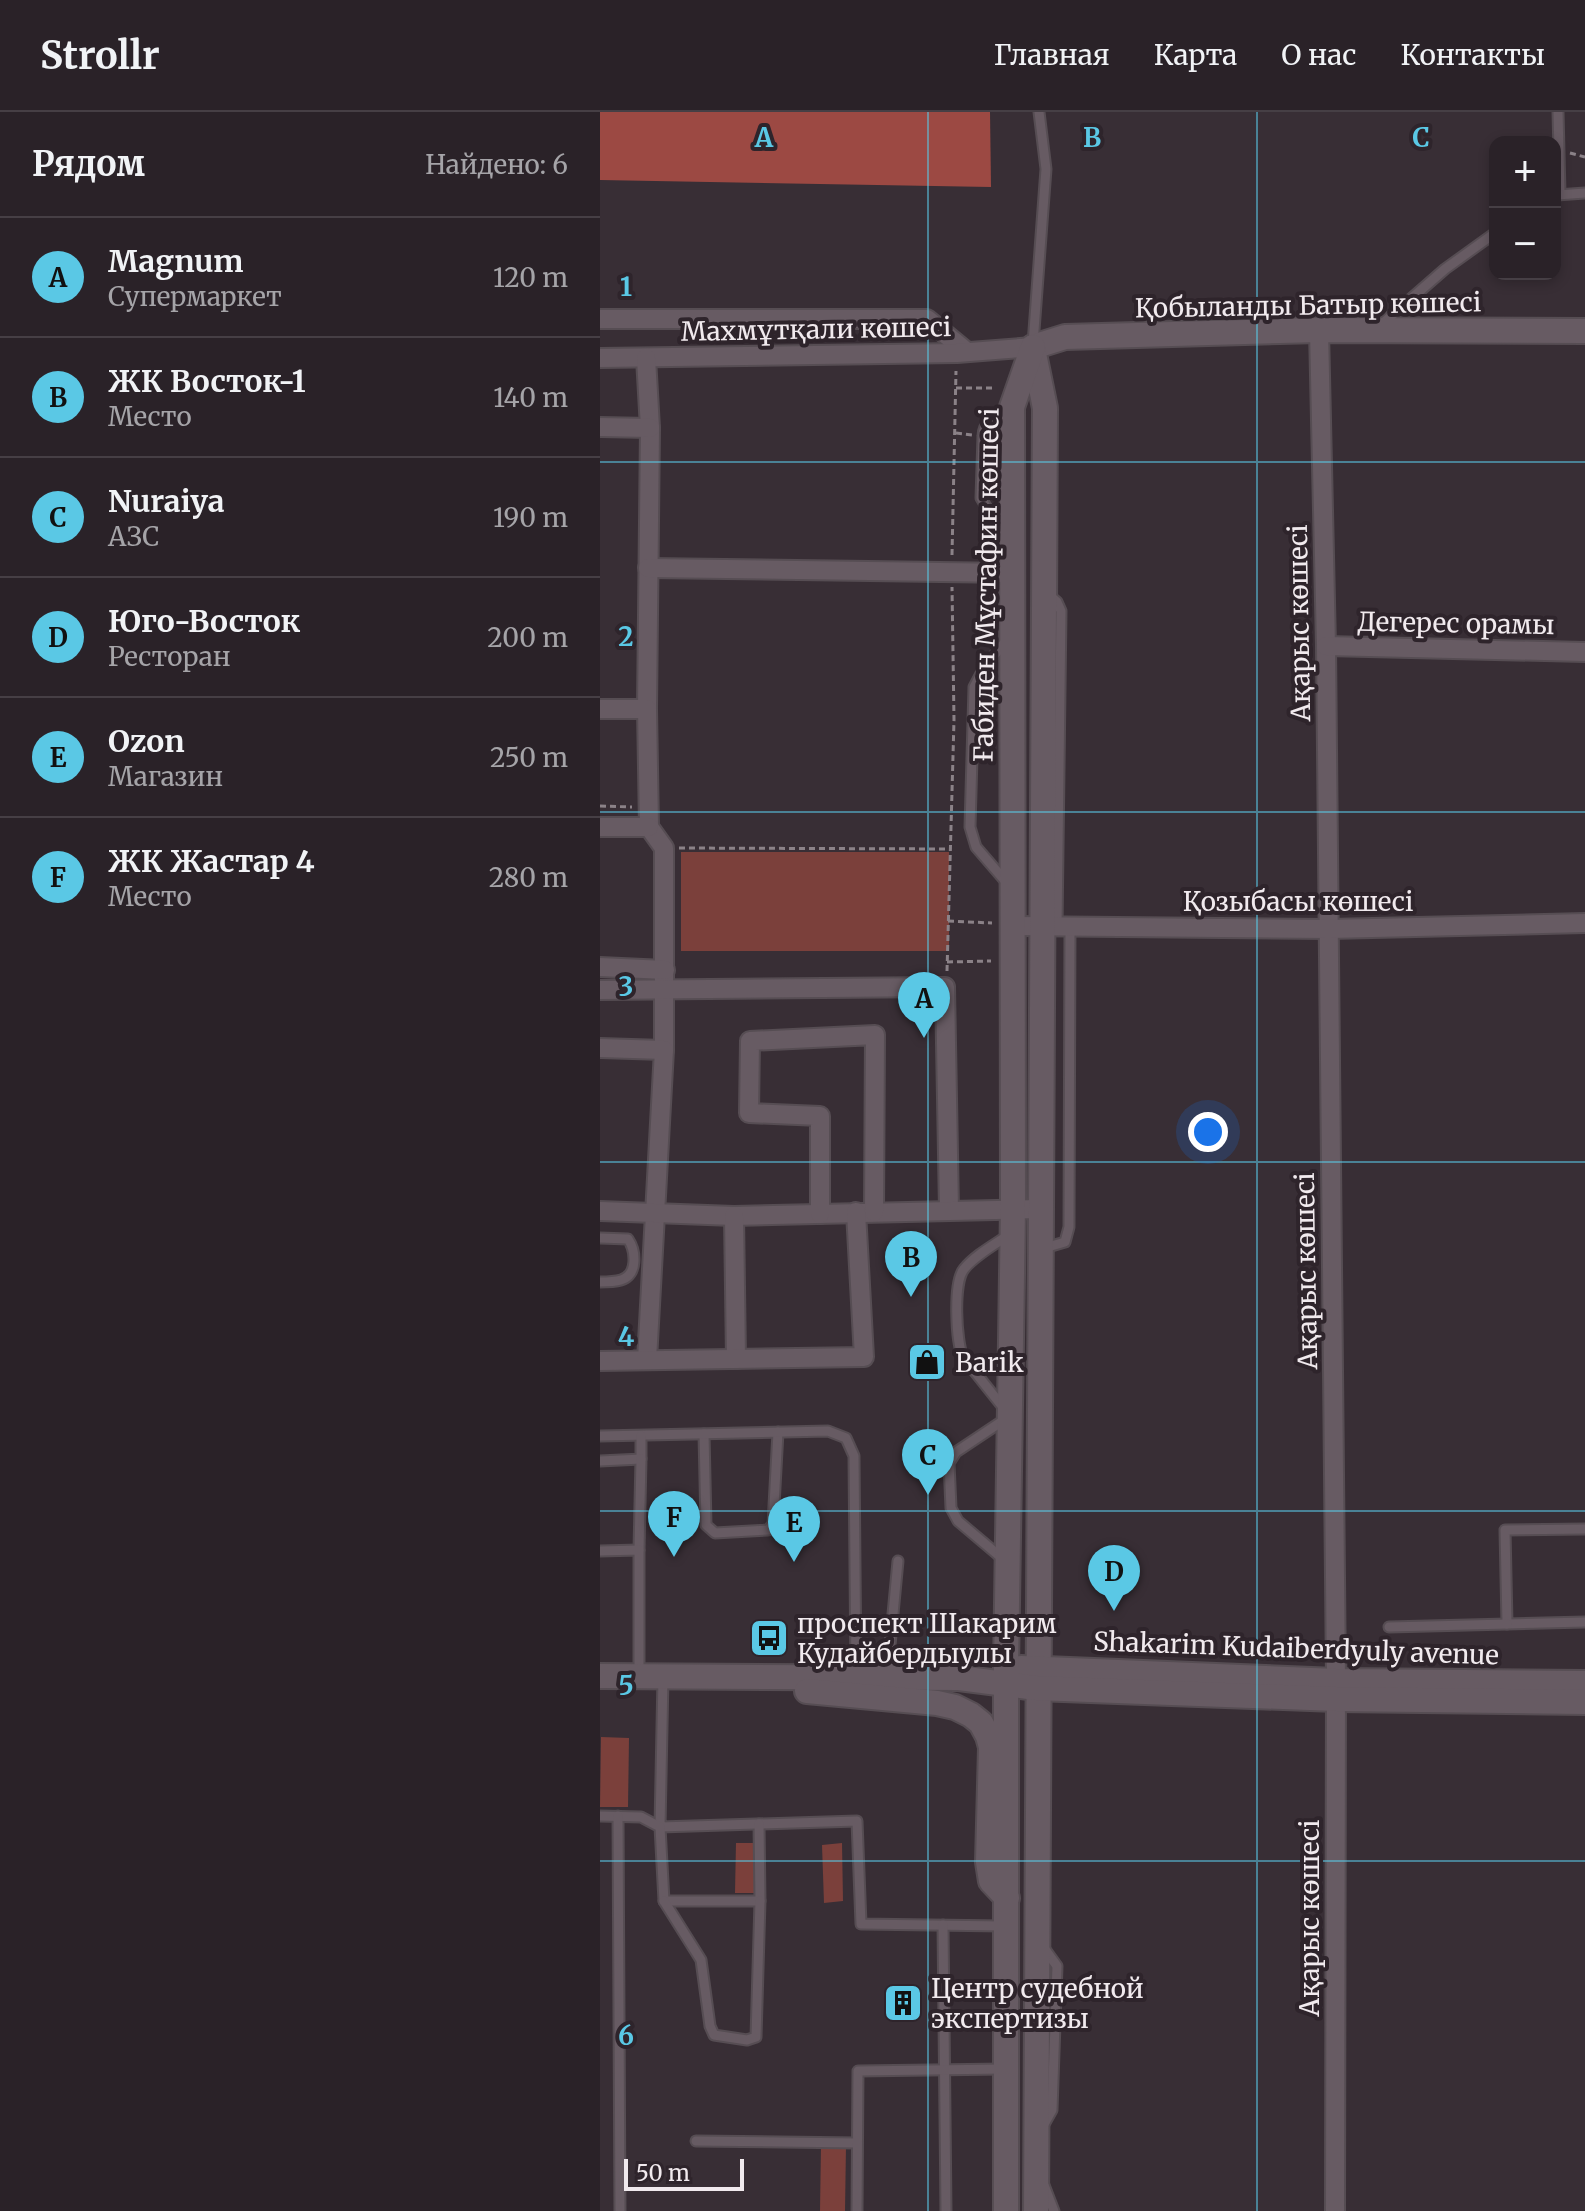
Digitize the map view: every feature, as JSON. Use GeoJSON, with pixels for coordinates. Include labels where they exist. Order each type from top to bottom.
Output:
{"type":"FeatureCollection","features":[{"type":"Feature","properties":{"kind":"street"},"geometry":{"type":"LineString","coordinates":[[600,319],[927,319],[962,352]]}},
{"type":"Feature","properties":{"kind":"street","name":"Қобыланды Батыр көшесі"},"geometry":{"type":"LineString","coordinates":[[1033,347],[1065,337],[1319,330],[1585,331]]}},
{"type":"Feature","properties":{"kind":"street","name":"Ақарыс көшесі"},"geometry":{"type":"LineString","coordinates":[[1319,330],[1326,646],[1336,1690],[1335,2211]]}},
{"type":"Feature","properties":{"kind":"street","name":"Махмұтқали көшесі"},"geometry":{"type":"LineString","coordinates":[[600,358],[962,352],[1033,347]]}},
{"type":"Feature","properties":{"kind":"street","name":"Ғабиден Мұстафин көшесі"},"geometry":{"type":"LineString","coordinates":[[1006,2211],[1006,1677],[1013,1220],[1012,561],[1015,397],[1033,347]]}},
{"type":"Feature","properties":{"kind":"street"},"geometry":{"type":"LineString","coordinates":[[1033,347],[1045,408],[1044,590],[1052,722],[1056,927],[1040,1209],[1036,2211]]}},
{"type":"Feature","properties":{"kind":"street"},"geometry":{"type":"LineString","coordinates":[[646,358],[650,428],[649,827],[664,848],[665,970],[664,1050],[647,1360]]}},
{"type":"Feature","properties":{"kind":"street"},"geometry":{"type":"LineString","coordinates":[[600,427],[650,428]]}},
{"type":"Feature","properties":{"kind":"street"},"geometry":{"type":"LineString","coordinates":[[648,568],[952,572],[1012,561]]}},
{"type":"Feature","properties":{"kind":"street","name":"Дегерес орамы"},"geometry":{"type":"LineString","coordinates":[[1326,646],[1585,652]]}},
{"type":"Feature","properties":{"kind":"street"},"geometry":{"type":"LineString","coordinates":[[600,709],[647,709]]}},
{"type":"Feature","properties":{"kind":"street"},"geometry":{"type":"LineString","coordinates":[[600,827],[649,827]]}},
{"type":"Feature","properties":{"kind":"street","name":"Қозыбасы көшесі"},"geometry":{"type":"LineString","coordinates":[[1012,925],[1329,929],[1585,923]]}},
{"type":"Feature","properties":{"kind":"street"},"geometry":{"type":"LineString","coordinates":[[600,967],[665,970]]}},
{"type":"Feature","properties":{"kind":"street"},"geometry":{"type":"LineString","coordinates":[[600,990],[945,987],[949,1210]]}},
{"type":"Feature","properties":{"kind":"street"},"geometry":{"type":"LineString","coordinates":[[600,1361],[864,1357],[865,1212],[875,1035],[750,1041],[749,1113],[820,1116],[820,1214]]}},
{"type":"Feature","properties":{"kind":"street"},"geometry":{"type":"LineString","coordinates":[[600,1048],[664,1050]]}},
{"type":"Feature","properties":{"kind":"street"},"geometry":{"type":"LineString","coordinates":[[600,1211],[734,1216],[949,1210],[1013,1220],[1040,1209]]}},
{"type":"Feature","properties":{"kind":"street"},"geometry":{"type":"LineString","coordinates":[[734,1216],[736,1359]]}},
{"type":"Feature","properties":{"kind":"street","name":"Shakarim Kudaiberdyuly avenue"},"geometry":{"type":"LineString","coordinates":[[600,1676],[1006,1677],[1585,1702]]}},
{"type":"Feature","properties":{"kind":"street"},"geometry":{"type":"LineString","coordinates":[[772,1677],[794,1689],[955,1707],[981,1723],[991,1747],[988,1825],[991,1881],[1007,1899]]}},
{"type":"Feature","properties":{"kind":"street","name":"Shakarim Kudaiberdyuly avenue"},"geometry":{"type":"LineString","coordinates":[[1336,1690],[1585,1683]]}},
{"type":"Feature","properties":{"kind":"lane"},"geometry":{"type":"LineString","coordinates":[[1033,347],[1046,169],[1039,112]]}},
{"type":"Feature","properties":{"kind":"lane"},"geometry":{"type":"LineString","coordinates":[[1558,112],[1558,136]]}},
{"type":"Feature","properties":{"kind":"lane"},"geometry":{"type":"LineString","coordinates":[[1561,194],[1585,193]]}},
{"type":"Feature","properties":{"kind":"lane"},"geometry":{"type":"LineString","coordinates":[[1373,331],[1445,269],[1489,237]]}},
{"type":"Feature","properties":{"kind":"lane"},"geometry":{"type":"LineString","coordinates":[[1012,635],[985,666],[974,687],[970,827],[976,847],[1012,888]]}},
{"type":"Feature","properties":{"kind":"lane"},"geometry":{"type":"LineString","coordinates":[[1040,1249],[1065,1242],[1069,1227],[1056,927]]}},
{"type":"Feature","properties":{"kind":"lane"},"geometry":{"type":"LineString","coordinates":[[1008,1563],[958,1521],[951,1508],[949,1463],[956,1452],[1010,1416],[963,1357],[958,1346],[959,1279],[964,1268],[1013,1220]]}},
{"type":"Feature","properties":{"kind":"lane"},"geometry":{"type":"LineString","coordinates":[[600,1238],[628,1239],[635,1256],[629,1275],[624,1279],[600,1282]]}},
{"type":"Feature","properties":{"kind":"lane"},"geometry":{"type":"LineString","coordinates":[[600,1436],[828,1431],[846,1438],[854,1456],[856,1677]]}},
{"type":"Feature","properties":{"kind":"lane"},"geometry":{"type":"LineString","coordinates":[[704,1434],[706,1525],[715,1533],[768,1530],[773,1524],[778,1432]]}},
{"type":"Feature","properties":{"kind":"lane"},"geometry":{"type":"LineString","coordinates":[[641,1436],[639,1550],[651,1676],[664,1901],[701,1960],[710,2026],[714,2035],[747,2040],[756,2037],[759,1824]]}},
{"type":"Feature","properties":{"kind":"lane"},"geometry":{"type":"LineString","coordinates":[[600,1461],[641,1459]]}},
{"type":"Feature","properties":{"kind":"lane"},"geometry":{"type":"LineString","coordinates":[[1507,1624],[1505,1530],[1585,1529]]}},
{"type":"Feature","properties":{"kind":"lane"},"geometry":{"type":"LineString","coordinates":[[600,1551],[639,1550]]}},
{"type":"Feature","properties":{"kind":"lane"},"geometry":{"type":"LineString","coordinates":[[887,1677],[898,1561]]}},
{"type":"Feature","properties":{"kind":"lane"},"geometry":{"type":"LineString","coordinates":[[1389,1627],[1585,1622]]}},
{"type":"Feature","properties":{"kind":"lane"},"geometry":{"type":"LineString","coordinates":[[600,1816],[641,1817],[660,1827],[857,1821],[861,1924],[1007,1926]]}},
{"type":"Feature","properties":{"kind":"lane"},"geometry":{"type":"LineString","coordinates":[[618,1816],[620,2211]]}},
{"type":"Feature","properties":{"kind":"lane"},"geometry":{"type":"LineString","coordinates":[[664,1901],[760,1901]]}},
{"type":"Feature","properties":{"kind":"lane"},"geometry":{"type":"LineString","coordinates":[[943,1925],[946,2211]]}},
{"type":"Feature","properties":{"kind":"lane"},"geometry":{"type":"LineString","coordinates":[[857,2211],[858,2071],[1007,2069]]}},
{"type":"Feature","properties":{"kind":"lane"},"geometry":{"type":"LineString","coordinates":[[696,2141],[857,2143]]}},
{"type":"Feature","properties":{"kind":"lane"},"geometry":{"type":"LineString","coordinates":[[1036,2166],[1054,2211]]}},
{"type":"Feature","properties":{"kind":"path"},"geometry":{"type":"LineString","coordinates":[[945,987],[954,720],[952,572],[956,388],[962,352]]}},
{"type":"Feature","properties":{"kind":"path"},"geometry":{"type":"LineString","coordinates":[[956,388],[1015,397]]}},
{"type":"Feature","properties":{"kind":"path"},"geometry":{"type":"LineString","coordinates":[[600,806],[649,807]]}},
{"type":"Feature","properties":{"kind":"path"},"geometry":{"type":"LineString","coordinates":[[664,848],[950,849]]}},
{"type":"Feature","properties":{"kind":"path"},"geometry":{"type":"LineString","coordinates":[[948,921],[1012,925]]}},
{"type":"Feature","properties":{"kind":"path"},"geometry":{"type":"LineString","coordinates":[[947,962],[1012,961]]}},
{"type":"Feature","properties":{"kind":"shaded area"},"geometry":{"type":"Polygon","coordinates":[[[600,112],[990,112],[991,187],[600,180],[600,112]]]}},
{"type":"Feature","properties":{"kind":"shaded area"},"geometry":{"type":"Polygon","coordinates":[[[681,852],[949,852],[949,951],[681,951],[681,852]]]}},
{"type":"Feature","properties":{"kind":"shaded area"},"geometry":{"type":"Polygon","coordinates":[[[601,1737],[629,1738],[628,1807],[600,1807],[601,1737]]]}},
{"type":"Feature","properties":{"kind":"shaded area"},"geometry":{"type":"Polygon","coordinates":[[[736,1843],[757,1843],[757,1893],[735,1893],[736,1843]]]}},
{"type":"Feature","properties":{"kind":"shaded area"},"geometry":{"type":"Polygon","coordinates":[[[842,1843],[843,1901],[824,1903],[822,1845],[842,1843]]]}},
{"type":"Feature","properties":{"kind":"shaded area"},"geometry":{"type":"Polygon","coordinates":[[[821,2145],[846,2145],[845,2211],[820,2211],[821,2145]]]}},
{"type":"Feature","properties":{"kind":"place","name":"Magnum"},"geometry":{"type":"Point","coordinates":[924,1038]}},
{"type":"Feature","properties":{"kind":"place","name":"ЖК Восток-1"},"geometry":{"type":"Point","coordinates":[911,1297]}},
{"type":"Feature","properties":{"kind":"place","name":"Barik"},"geometry":{"type":"Point","coordinates":[927,1362]}},
{"type":"Feature","properties":{"kind":"place","name":"Nuraiya"},"geometry":{"type":"Point","coordinates":[928,1495]}},
{"type":"Feature","properties":{"kind":"place","name":"ЖК Жастар 4"},"geometry":{"type":"Point","coordinates":[674,1557]}},
{"type":"Feature","properties":{"kind":"place","name":"Ozon"},"geometry":{"type":"Point","coordinates":[794,1562]}},
{"type":"Feature","properties":{"kind":"place","name":"Юго-Восток"},"geometry":{"type":"Point","coordinates":[1114,1611]}},
{"type":"Feature","properties":{"kind":"place","name":"проспект Шaкaрим Кудайбердыулы"},"geometry":{"type":"Point","coordinates":[769,1638]}},
{"type":"Feature","properties":{"kind":"place","name":"Центр судебной экспертизы"},"geometry":{"type":"Point","coordinates":[903,2003]}}]}
